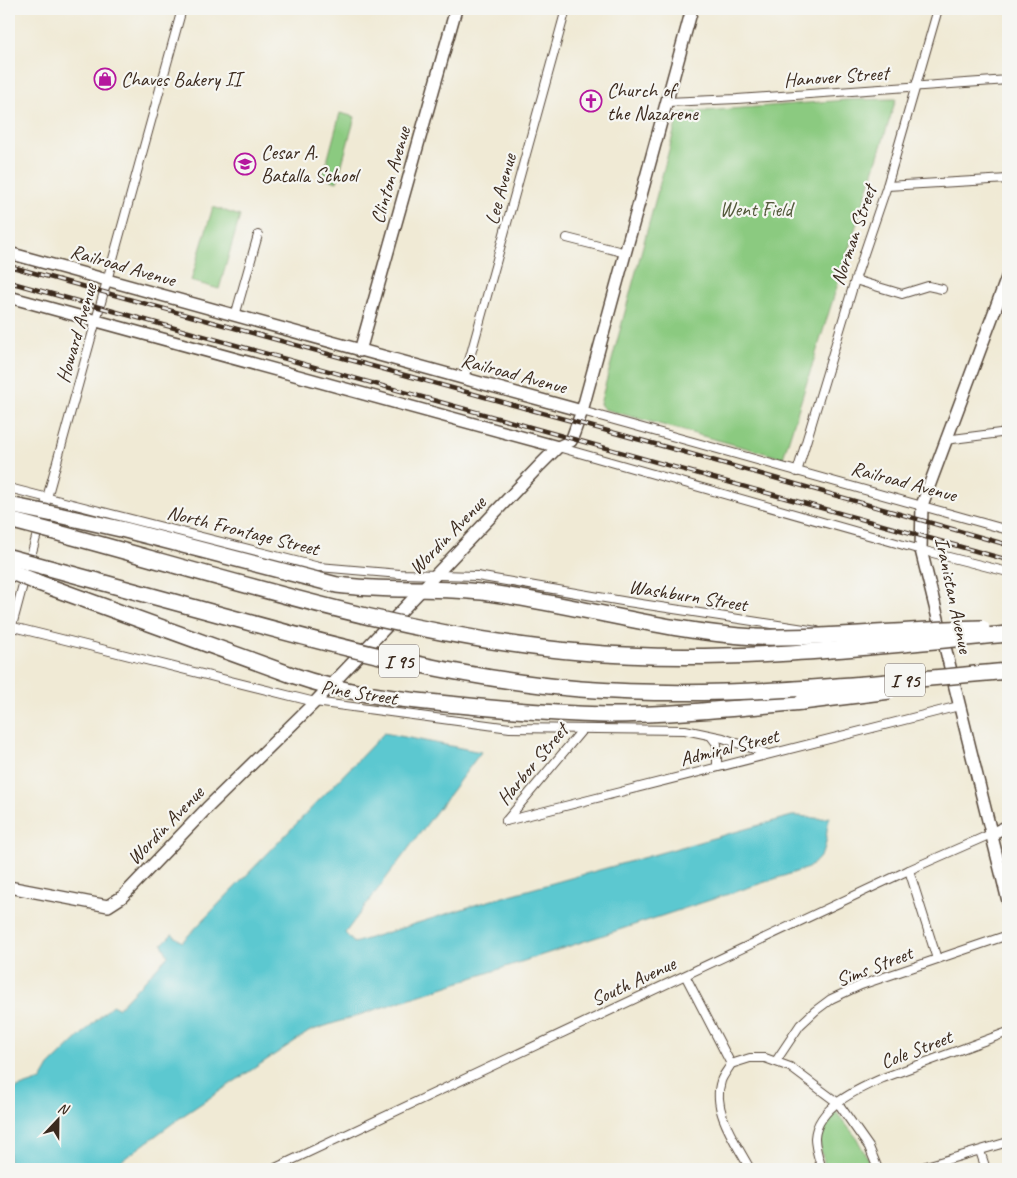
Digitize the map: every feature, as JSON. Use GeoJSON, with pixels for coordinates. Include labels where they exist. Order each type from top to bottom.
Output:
{"type":"FeatureCollection","features":[{"type":"Feature","properties":{"kind":"highway"},"geometry":{"type":"LineString","coordinates":[[9,505],[125,530],[324,583],[364,588],[422,588],[487,592],[671,628],[755,637],[822,637],[910,630],[1008,627]]}},
{"type":"Feature","properties":{"kind":"highway","name":"I 95"},"geometry":{"type":"LineString","coordinates":[[9,520],[379,620],[454,636],[550,649],[648,656],[743,656],[1008,634]]}},
{"type":"Feature","properties":{"kind":"highway","name":"I 95"},"geometry":{"type":"LineString","coordinates":[[9,557],[382,658],[481,677],[545,685],[641,692],[739,693],[1008,672]]}},
{"type":"Feature","properties":{"kind":"highway"},"geometry":{"type":"LineString","coordinates":[[9,571],[328,687],[411,700],[574,714],[674,713],[802,702],[1008,672]]}},
{"type":"Feature","properties":{"kind":"street","name":"Howard Avenue"},"geometry":{"type":"LineString","coordinates":[[9,636],[10,626],[108,281],[182,9]]}},
{"type":"Feature","properties":{"kind":"street","name":"Clinton Avenue"},"geometry":{"type":"LineString","coordinates":[[360,351],[456,9]]}},
{"type":"Feature","properties":{"kind":"street","name":"Lee Avenue"},"geometry":{"type":"LineString","coordinates":[[464,379],[566,9]]}},
{"type":"Feature","properties":{"kind":"street","name":"Wordin Avenue"},"geometry":{"type":"LineString","coordinates":[[9,887],[108,906],[122,897],[206,808],[315,702],[434,575],[558,448],[571,441],[582,411],[692,9]]}},
{"type":"Feature","properties":{"kind":"street","name":"Norman Street"},"geometry":{"type":"LineString","coordinates":[[796,472],[855,280],[887,186],[938,9]]}},
{"type":"Feature","properties":{"kind":"street","name":"Hanover Street"},"geometry":{"type":"LineString","coordinates":[[667,102],[1008,80]]}},
{"type":"Feature","properties":{"kind":"street"},"geometry":{"type":"LineString","coordinates":[[887,186],[1008,179]]}},
{"type":"Feature","properties":{"kind":"street"},"geometry":{"type":"LineString","coordinates":[[236,316],[258,234]]}},
{"type":"Feature","properties":{"kind":"street"},"geometry":{"type":"LineString","coordinates":[[567,238],[626,253]]}},
{"type":"Feature","properties":{"kind":"street","name":"Railroad Avenue"},"geometry":{"type":"LineString","coordinates":[[9,253],[1008,530]]}},
{"type":"Feature","properties":{"kind":"street","name":"Iranistan Avenue"},"geometry":{"type":"LineString","coordinates":[[1008,275],[1002,304],[945,440],[922,505],[921,550],[1008,901]]}},
{"type":"Feature","properties":{"kind":"street"},"geometry":{"type":"LineString","coordinates":[[855,280],[902,294],[928,286],[942,289]]}},
{"type":"Feature","properties":{"kind":"street"},"geometry":{"type":"LineString","coordinates":[[9,297],[921,550],[1008,572]]}},
{"type":"Feature","properties":{"kind":"street"},"geometry":{"type":"LineString","coordinates":[[945,440],[1008,432]]}},
{"type":"Feature","properties":{"kind":"street","name":"North Frontage Street"},"geometry":{"type":"LineString","coordinates":[[9,488],[320,567],[347,571],[434,575]]}},
{"type":"Feature","properties":{"kind":"street","name":"Washburn Street"},"geometry":{"type":"LineString","coordinates":[[434,575],[477,576],[628,602],[826,632],[939,625]]}},
{"type":"Feature","properties":{"kind":"street","name":"Pine Street"},"geometry":{"type":"LineString","coordinates":[[10,626],[315,702],[467,724],[510,728],[685,730],[723,738],[768,754]]}},
{"type":"Feature","properties":{"kind":"street","name":"Admiral Street"},"geometry":{"type":"LineString","coordinates":[[506,821],[959,706]]}},
{"type":"Feature","properties":{"kind":"street","name":"Harbor Street"},"geometry":{"type":"LineString","coordinates":[[506,821],[583,729]]}},
{"type":"Feature","properties":{"kind":"street"},"geometry":{"type":"LineString","coordinates":[[711,736],[717,744],[717,767]]}},
{"type":"Feature","properties":{"kind":"street","name":"South Avenue"},"geometry":{"type":"LineString","coordinates":[[273,1169],[686,977],[909,870],[1008,826]]}},
{"type":"Feature","properties":{"kind":"street"},"geometry":{"type":"LineString","coordinates":[[909,870],[938,960]]}},
{"type":"Feature","properties":{"kind":"street","name":"Sims Street"},"geometry":{"type":"LineString","coordinates":[[776,1061],[796,1030],[815,1011],[831,999],[861,985],[1008,935]]}},
{"type":"Feature","properties":{"kind":"street"},"geometry":{"type":"LineString","coordinates":[[686,977],[731,1064]]}},
{"type":"Feature","properties":{"kind":"street","name":"Cole Street"},"geometry":{"type":"LineString","coordinates":[[822,1169],[815,1144],[816,1131],[824,1116],[838,1103],[864,1086],[883,1078],[1008,1032]]}},
{"type":"Feature","properties":{"kind":"street"},"geometry":{"type":"LineString","coordinates":[[750,1169],[725,1120],[719,1101],[721,1081],[731,1064],[750,1058],[776,1061],[790,1067],[838,1103],[869,1147],[878,1169]]}},
{"type":"Feature","properties":{"kind":"street"},"geometry":{"type":"LineString","coordinates":[[916,1169],[1008,1142]]}},
{"type":"Feature","properties":{"kind":"street"},"geometry":{"type":"LineString","coordinates":[[980,1150],[986,1169]]}},
{"type":"Feature","properties":{"kind":"green space","name":"Went Field"},"geometry":{"type":"Polygon","coordinates":[[[896,99],[783,458],[604,409],[600,404],[679,113],[846,100],[896,99]]]}},
{"type":"Feature","properties":{"kind":"green space"},"geometry":{"type":"Polygon","coordinates":[[[340,113],[355,117],[337,182],[323,177],[340,113]]]}},
{"type":"Feature","properties":{"kind":"green space"},"geometry":{"type":"Polygon","coordinates":[[[213,207],[240,216],[219,289],[191,281],[213,207]]]}},
{"type":"Feature","properties":{"kind":"green space"},"geometry":{"type":"Polygon","coordinates":[[[833,1112],[836,1112],[856,1137],[873,1169],[826,1169],[820,1146],[820,1132],[827,1118],[833,1112]]]}},
{"type":"Feature","properties":{"kind":"water"},"geometry":{"type":"Polygon","coordinates":[[[384,733],[481,752],[345,933],[354,943],[478,904],[792,816],[830,817],[826,843],[821,855],[808,868],[310,1031],[184,1115],[110,1169],[9,1169],[9,1094],[17,1088],[41,1080],[49,1066],[112,1005],[118,1008],[168,956],[162,944],[172,934],[182,942],[384,733]]]}},
{"type":"Feature","properties":{"kind":"railway"},"geometry":{"type":"LineString","coordinates":[[9,266],[684,452],[1008,545]]}},
{"type":"Feature","properties":{"kind":"railway"},"geometry":{"type":"LineString","coordinates":[[9,282],[1008,560]]}},
{"type":"Feature","properties":{"kind":"place","name":"Chaves Bakery II"},"geometry":{"type":"Point","coordinates":[105,79]}},
{"type":"Feature","properties":{"kind":"place","name":"Church of the Nazarene"},"geometry":{"type":"Point","coordinates":[591,101]}},
{"type":"Feature","properties":{"kind":"place","name":"Cesar A. Batalla School"},"geometry":{"type":"Point","coordinates":[245,164]}}]}
